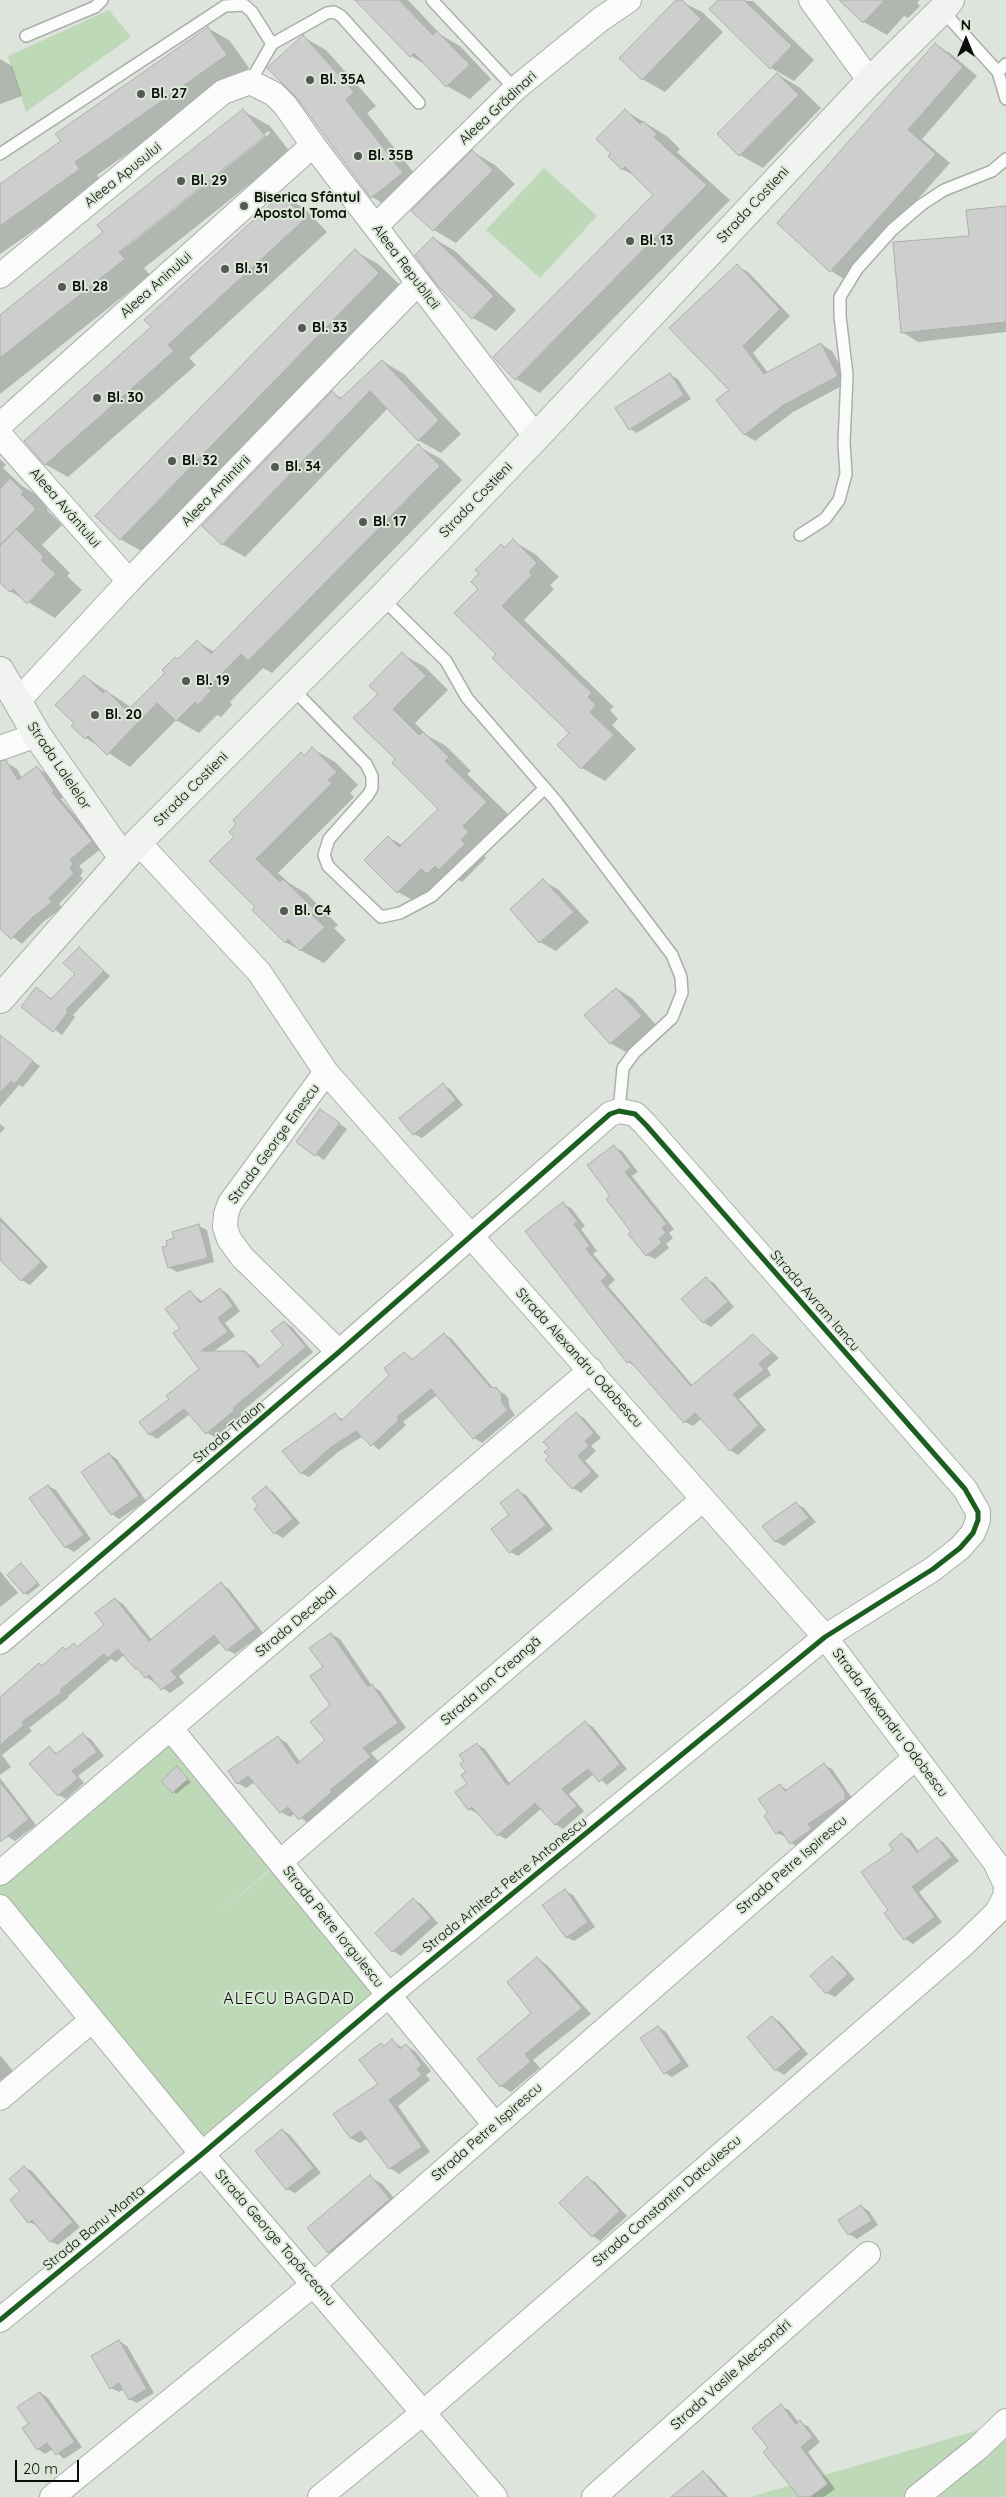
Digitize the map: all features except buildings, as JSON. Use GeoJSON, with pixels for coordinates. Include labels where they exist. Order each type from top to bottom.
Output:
{"type":"FeatureCollection","features":[{"type":"Feature","properties":{"kind":"street","name":"Aleea Grădinari"},"geometry":{"type":"LineString","coordinates":[[376,226],[515,89],[601,19],[629,0]]}},
{"type":"Feature","properties":{"kind":"street"},"geometry":{"type":"LineString","coordinates":[[811,0],[870,81]]}},
{"type":"Feature","properties":{"kind":"street","name":"Strada Costieni"},"geometry":{"type":"LineString","coordinates":[[0,999],[131,850],[382,598],[536,438],[870,81],[946,5]]}},
{"type":"Feature","properties":{"kind":"street","name":"Aleea Republicii"},"geometry":{"type":"LineString","coordinates":[[250,82],[274,94],[285,105],[313,145],[536,438]]}},
{"type":"Feature","properties":{"kind":"street","name":"Aleea Apusului"},"geometry":{"type":"LineString","coordinates":[[0,276],[223,92],[250,82]]}},
{"type":"Feature","properties":{"kind":"street","name":"Aleea Aninului"},"geometry":{"type":"LineString","coordinates":[[0,425],[313,145]]}},
{"type":"Feature","properties":{"kind":"street","name":"Aleea Amintirii"},"geometry":{"type":"LineString","coordinates":[[17,702],[129,581],[418,283]]}},
{"type":"Feature","properties":{"kind":"street","name":"Aleea Avântului"},"geometry":{"type":"LineString","coordinates":[[0,435],[129,581]]}},
{"type":"Feature","properties":{"kind":"street","name":"Strada Lalelelor"},"geometry":{"type":"LineString","coordinates":[[0,672],[37,735],[131,850]]}},
{"type":"Feature","properties":{"kind":"street"},"geometry":{"type":"LineString","coordinates":[[0,748],[37,735]]}},
{"type":"Feature","properties":{"kind":"street","name":"Strada Alexandru Odobescu"},"geometry":{"type":"LineString","coordinates":[[131,850],[259,972],[326,1072],[470,1237],[591,1370],[702,1500],[825,1636],[995,1862],[1006,1890]]}},
{"type":"Feature","properties":{"kind":"street","name":"Strada George Enescu"},"geometry":{"type":"LineString","coordinates":[[326,1072],[230,1203],[226,1214],[225,1227],[229,1239],[242,1257],[339,1352]]}},
{"type":"Feature","properties":{"kind":"street"},"geometry":{"type":"LineString","coordinates":[[470,1237],[610,1114],[619,1111]]}},
{"type":"Feature","properties":{"kind":"street","name":"Strada Avram Iancu"},"geometry":{"type":"LineString","coordinates":[[619,1111],[634,1114],[652,1133],[965,1490],[978,1512],[978,1520],[973,1533],[960,1548],[933,1569],[825,1636]]}},
{"type":"Feature","properties":{"kind":"street","name":"Strada Traian"},"geometry":{"type":"LineString","coordinates":[[0,1642],[339,1352],[470,1237]]}},
{"type":"Feature","properties":{"kind":"street","name":"Strada Decebal"},"geometry":{"type":"LineString","coordinates":[[0,1873],[591,1370]]}},
{"type":"Feature","properties":{"kind":"street","name":"Strada Ion Creangă"},"geometry":{"type":"LineString","coordinates":[[280,1862],[702,1500]]}},
{"type":"Feature","properties":{"kind":"street","name":"Strada Arhitect Petre Antonescu"},"geometry":{"type":"LineString","coordinates":[[202,2154],[389,1995],[825,1636]]}},
{"type":"Feature","properties":{"kind":"street","name":"Strada Petre Iorgulescu"},"geometry":{"type":"LineString","coordinates":[[171,1728],[495,2125]]}},
{"type":"Feature","properties":{"kind":"street","name":"Strada Petre Ispirescu"},"geometry":{"type":"LineString","coordinates":[[52,2497],[314,2284],[915,1758]]}},
{"type":"Feature","properties":{"kind":"street","name":"Strada Constantin Datculescu"},"geometry":{"type":"LineString","coordinates":[[320,2497],[424,2412],[963,1945],[997,1912],[1006,1890]]}},
{"type":"Feature","properties":{"kind":"street","name":"Strada George Topârceanu"},"geometry":{"type":"LineString","coordinates":[[0,1907],[202,2154],[495,2497]]}},
{"type":"Feature","properties":{"kind":"street"},"geometry":{"type":"LineString","coordinates":[[0,2098],[92,2020]]}},
{"type":"Feature","properties":{"kind":"street","name":"Strada Banu Manta"},"geometry":{"type":"LineString","coordinates":[[0,2320],[202,2154]]}},
{"type":"Feature","properties":{"kind":"street","name":"Strada Vasile Alecsandri"},"geometry":{"type":"LineString","coordinates":[[594,2497],[868,2254]]}},
{"type":"Feature","properties":{"kind":"street"},"geometry":{"type":"LineString","coordinates":[[916,2497],[978,2448],[1006,2421]]}},
{"type":"Feature","properties":{"kind":"lane"},"geometry":{"type":"LineString","coordinates":[[26,36],[95,8],[102,0]]}},
{"type":"Feature","properties":{"kind":"lane"},"geometry":{"type":"LineString","coordinates":[[432,0],[515,89]]}},
{"type":"Feature","properties":{"kind":"lane"},"geometry":{"type":"LineString","coordinates":[[0,154],[225,6],[244,5],[252,12],[272,44]]}},
{"type":"Feature","properties":{"kind":"lane"},"geometry":{"type":"LineString","coordinates":[[946,5],[1002,68],[1006,99]]}},
{"type":"Feature","properties":{"kind":"lane"},"geometry":{"type":"LineString","coordinates":[[250,82],[272,44],[334,12],[341,16],[419,103]]}},
{"type":"Feature","properties":{"kind":"lane"},"geometry":{"type":"LineString","coordinates":[[800,535],[824,519],[834,506],[843,490],[846,474],[844,443],[847,375],[840,316],[840,297],[858,269],[892,230],[921,205],[944,190],[992,171],[1006,159]]}},
{"type":"Feature","properties":{"kind":"lane"},"geometry":{"type":"LineString","coordinates":[[382,598],[446,661],[467,698],[546,788],[672,955],[681,977],[682,994],[672,1018],[634,1053],[623,1068],[619,1111]]}},
{"type":"Feature","properties":{"kind":"lane"},"geometry":{"type":"LineString","coordinates":[[292,688],[366,764],[372,776],[372,788],[368,795],[330,839],[324,855],[328,866],[381,917],[400,914],[432,896],[546,788]]}},
{"type":"Feature","properties":{"kind":"green space"},"geometry":{"type":"Polygon","coordinates":[[[109,10],[131,37],[26,112],[8,56],[109,10]]]}},
{"type":"Feature","properties":{"kind":"green space"},"geometry":{"type":"Polygon","coordinates":[[[544,168],[597,216],[540,278],[486,230],[544,168]]]}},
{"type":"Feature","properties":{"kind":"green space"},"geometry":{"type":"Polygon","coordinates":[[[170,1735],[276,1864],[218,1914],[280,1862],[389,1995],[202,2154],[0,1900],[0,1877],[170,1735]]]}},
{"type":"Feature","properties":{"kind":"green space"},"geometry":{"type":"Polygon","coordinates":[[[1006,2422],[1006,2497],[750,2497],[1006,2422]]]}},
{"type":"Feature","properties":{"kind":"cycle path"},"geometry":{"type":"LineString","coordinates":[[0,1642],[339,1352],[610,1114],[619,1111],[635,1114],[646,1125],[965,1489],[978,1512],[978,1520],[973,1533],[960,1548],[933,1569],[825,1637],[389,1995],[202,2154],[0,2320]]}},
{"type":"Feature","properties":{"kind":"place","name":"Bl. 35A"},"geometry":{"type":"Point","coordinates":[310,80]}},
{"type":"Feature","properties":{"kind":"place","name":"Bl. 27"},"geometry":{"type":"Point","coordinates":[141,94]}},
{"type":"Feature","properties":{"kind":"place","name":"Bl. 35B"},"geometry":{"type":"Point","coordinates":[358,156]}},
{"type":"Feature","properties":{"kind":"place","name":"Bl. 29"},"geometry":{"type":"Point","coordinates":[181,181]}},
{"type":"Feature","properties":{"kind":"place","name":"Biserica Sfântul Apostol Toma"},"geometry":{"type":"Point","coordinates":[244,206]}},
{"type":"Feature","properties":{"kind":"place","name":"Bl. 13"},"geometry":{"type":"Point","coordinates":[630,241]}},
{"type":"Feature","properties":{"kind":"place","name":"Bl. 31"},"geometry":{"type":"Point","coordinates":[225,269]}},
{"type":"Feature","properties":{"kind":"place","name":"Bl. 28"},"geometry":{"type":"Point","coordinates":[62,287]}},
{"type":"Feature","properties":{"kind":"place","name":"Bl. 33"},"geometry":{"type":"Point","coordinates":[302,328]}},
{"type":"Feature","properties":{"kind":"place","name":"Bl. 30"},"geometry":{"type":"Point","coordinates":[97,398]}},
{"type":"Feature","properties":{"kind":"place","name":"Bl. 32"},"geometry":{"type":"Point","coordinates":[172,461]}},
{"type":"Feature","properties":{"kind":"place","name":"Bl. 34"},"geometry":{"type":"Point","coordinates":[275,467]}},
{"type":"Feature","properties":{"kind":"place","name":"Bl. 17"},"geometry":{"type":"Point","coordinates":[363,522]}},
{"type":"Feature","properties":{"kind":"place","name":"Bl. 19"},"geometry":{"type":"Point","coordinates":[186,681]}},
{"type":"Feature","properties":{"kind":"place","name":"Bl. 20"},"geometry":{"type":"Point","coordinates":[95,715]}},
{"type":"Feature","properties":{"kind":"place","name":"Bl. C4"},"geometry":{"type":"Point","coordinates":[284,911]}},
{"type":"Feature","properties":{"kind":"district","name":"ALECU BAGDAD"},"geometry":{"type":"Point","coordinates":[289,1999]}}]}
